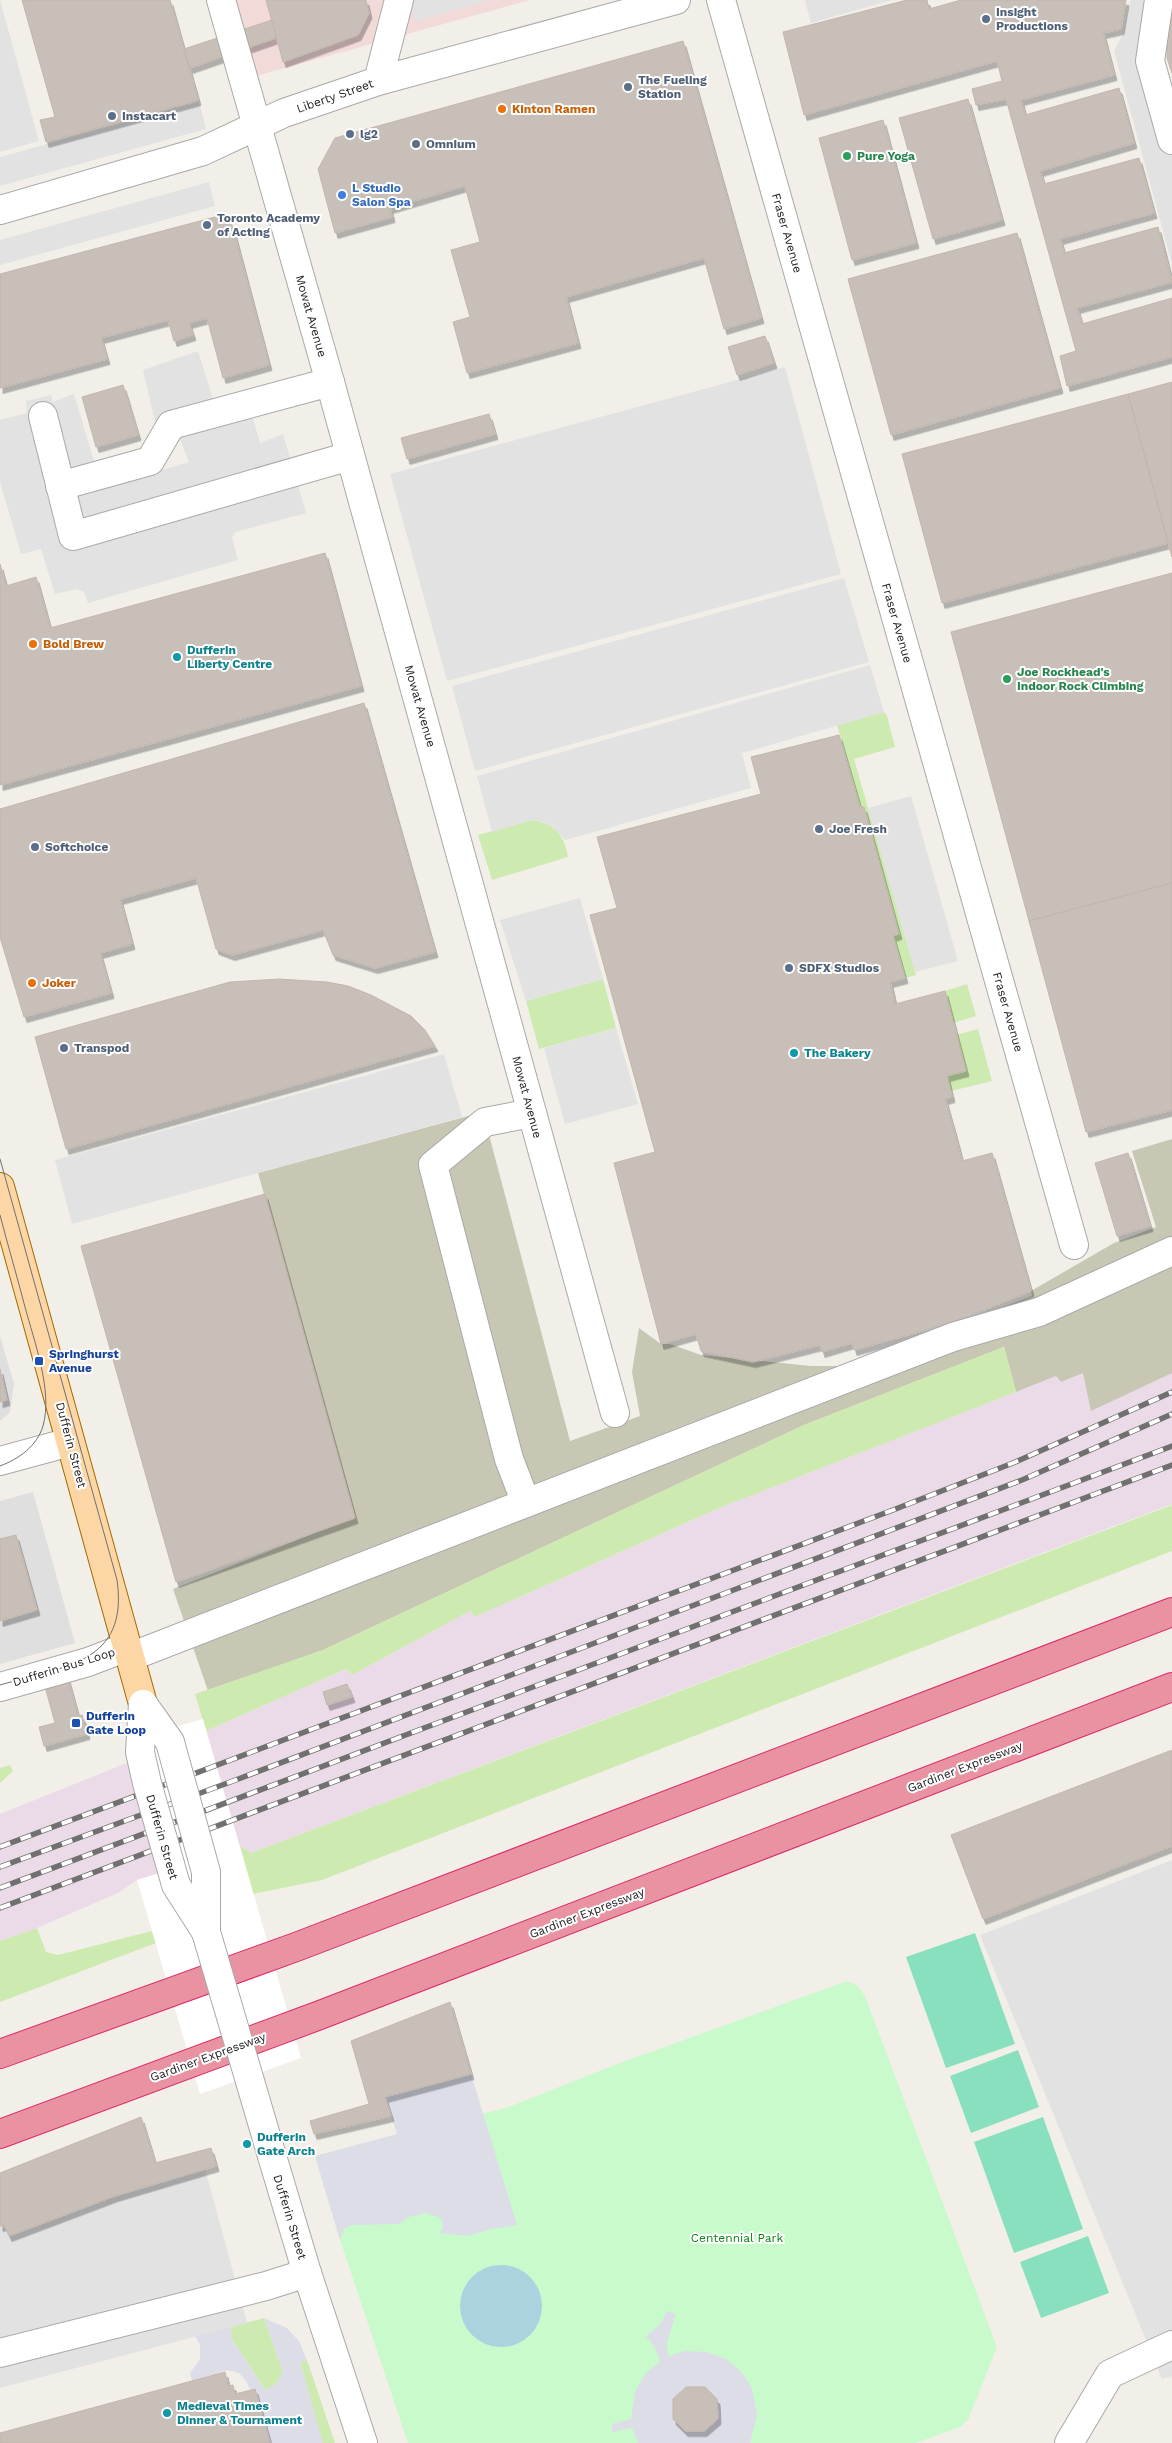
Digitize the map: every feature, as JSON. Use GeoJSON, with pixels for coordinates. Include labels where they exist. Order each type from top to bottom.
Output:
{"type":"FeatureCollection","features":[{"type":"Feature","properties":{"kind":"highway"},"geometry":{"type":"LineString","coordinates":[[0,2054],[296,1947],[1172,1612]]}},
{"type":"Feature","properties":{"kind":"highway","name":"Gardiner Expressway"},"geometry":{"type":"LineString","coordinates":[[0,2134],[320,2016],[1172,1687]]}},
{"type":"Feature","properties":{"kind":"main road","name":"Dufferin Street"},"geometry":{"type":"LineString","coordinates":[[0,1187],[143,1704]]}},
{"type":"Feature","properties":{"kind":"street","name":"Mowat Avenue"},"geometry":{"type":"LineString","coordinates":[[221,0],[330,382],[615,1413]]}},
{"type":"Feature","properties":{"kind":"street"},"geometry":{"type":"LineString","coordinates":[[378,81],[399,0]]}},
{"type":"Feature","properties":{"kind":"street","name":"Liberty Street"},"geometry":{"type":"LineString","coordinates":[[0,210],[203,152],[284,113],[378,81],[676,0]]}},
{"type":"Feature","properties":{"kind":"street","name":"Fraser Avenue"},"geometry":{"type":"LineString","coordinates":[[721,0],[1074,1245]]}},
{"type":"Feature","properties":{"kind":"street"},"geometry":{"type":"LineString","coordinates":[[1159,0],[1150,61],[1172,140]]}},
{"type":"Feature","properties":{"kind":"street"},"geometry":{"type":"LineString","coordinates":[[60,486],[150,461],[171,425],[330,382]]}},
{"type":"Feature","properties":{"kind":"street"},"geometry":{"type":"LineString","coordinates":[[43,416],[73,536],[350,456]]}},
{"type":"Feature","properties":{"kind":"street"},"geometry":{"type":"LineString","coordinates":[[526,1503],[509,1459],[434,1165],[485,1122],[532,1113]]}},
{"type":"Feature","properties":{"kind":"street","name":"Dufferin Bus Loop"},"geometry":{"type":"LineString","coordinates":[[0,1687],[128,1652],[526,1503],[953,1337],[1039,1312],[1172,1251]]}},
{"type":"Feature","properties":{"kind":"street"},"geometry":{"type":"LineString","coordinates":[[0,1461],[70,1442]]}},
{"type":"Feature","properties":{"kind":"street","name":"Dufferin Street"},"geometry":{"type":"LineString","coordinates":[[143,1704],[170,1742],[206,1872],[206,1932],[307,2273],[363,2443]]}},
{"type":"Feature","properties":{"kind":"street"},"geometry":{"type":"LineString","coordinates":[[0,2353],[197,2304],[307,2273]]}},
{"type":"Feature","properties":{"kind":"street"},"geometry":{"type":"LineString","coordinates":[[1069,2443],[1110,2374],[1172,2345]]}},
{"type":"Feature","properties":{"kind":"shaded area"},"geometry":{"type":"Polygon","coordinates":[[[0,0],[39,141],[0,152],[0,0]]]}},
{"type":"Feature","properties":{"kind":"shaded area"},"geometry":{"type":"Polygon","coordinates":[[[235,0],[530,0],[256,76],[235,0]]]}},
{"type":"Feature","properties":{"kind":"shaded area"},"geometry":{"type":"Polygon","coordinates":[[[409,0],[490,0],[415,21],[409,0]]]}},
{"type":"Feature","properties":{"kind":"shaded area"},"geometry":{"type":"Polygon","coordinates":[[[892,0],[811,23],[805,1],[892,0]]]}},
{"type":"Feature","properties":{"kind":"shaded area"},"geometry":{"type":"Polygon","coordinates":[[[1131,0],[1172,0],[1172,10],[1166,12],[1163,61],[1172,94],[1172,264],[1114,51],[1123,34],[1131,0]]]}},
{"type":"Feature","properties":{"kind":"shaded area"},"geometry":{"type":"Polygon","coordinates":[[[199,102],[206,129],[0,186],[0,157],[199,102]]]}},
{"type":"Feature","properties":{"kind":"shaded area"},"geometry":{"type":"Polygon","coordinates":[[[209,182],[215,206],[0,265],[0,240],[209,182]]]}},
{"type":"Feature","properties":{"kind":"shaded area"},"geometry":{"type":"Polygon","coordinates":[[[198,351],[221,424],[252,415],[260,443],[283,434],[306,513],[235,532],[232,538],[238,560],[88,603],[84,592],[77,589],[55,594],[41,549],[21,554],[0,482],[0,420],[27,413],[26,401],[51,395],[53,402],[74,394],[102,488],[189,462],[171,417],[155,422],[143,370],[198,351]]]}},
{"type":"Feature","properties":{"kind":"shaded area"},"geometry":{"type":"Polygon","coordinates":[[[785,367],[841,574],[447,681],[390,474],[785,367]]]}},
{"type":"Feature","properties":{"kind":"shaded area"},"geometry":{"type":"Polygon","coordinates":[[[844,578],[869,662],[475,771],[452,686],[844,578]]]}},
{"type":"Feature","properties":{"kind":"shaded area"},"geometry":{"type":"Polygon","coordinates":[[[870,665],[884,712],[742,753],[751,788],[565,840],[553,827],[543,822],[532,820],[492,832],[477,776],[870,665]]]}},
{"type":"Feature","properties":{"kind":"shaded area"},"geometry":{"type":"Polygon","coordinates":[[[911,796],[958,961],[915,972],[868,808],[911,796]]]}},
{"type":"Feature","properties":{"kind":"shaded area"},"geometry":{"type":"Polygon","coordinates":[[[580,898],[603,979],[526,1001],[500,920],[580,898]]]}},
{"type":"Feature","properties":{"kind":"shaded area"},"geometry":{"type":"Polygon","coordinates":[[[616,1028],[638,1104],[565,1124],[544,1048],[616,1028]]]}},
{"type":"Feature","properties":{"kind":"shaded area"},"geometry":{"type":"Polygon","coordinates":[[[444,1054],[462,1117],[72,1224],[55,1160],[444,1054]]]}},
{"type":"Feature","properties":{"kind":"shaded area"},"geometry":{"type":"Polygon","coordinates":[[[483,1112],[570,1441],[640,1416],[632,1372],[639,1328],[661,1344],[670,1344],[701,1355],[811,1366],[842,1366],[1032,1296],[1031,1291],[1114,1243],[1156,1227],[1132,1151],[1172,1139],[1172,1373],[1091,1411],[1083,1373],[1061,1382],[1056,1376],[1016,1392],[1004,1347],[804,1425],[323,1650],[208,1691],[173,1589],[355,1517],[258,1173],[483,1112]]]}},
{"type":"Feature","properties":{"kind":"shaded area"},"geometry":{"type":"Polygon","coordinates":[[[1172,1289],[1172,1504],[251,1853],[240,1847],[137,1880],[118,1893],[37,1928],[0,1941],[0,1814],[206,1731],[346,1669],[352,1675],[470,1611],[475,1617],[719,1508],[1056,1376],[1061,1382],[1172,1289]]]}},
{"type":"Feature","properties":{"kind":"shaded area"},"geometry":{"type":"Polygon","coordinates":[[[0,1336],[14,1384],[10,1412],[0,1421],[0,1336]]]}},
{"type":"Feature","properties":{"kind":"shaded area"},"geometry":{"type":"Polygon","coordinates":[[[33,1492],[75,1643],[0,1664],[0,1501],[33,1492]]]}},
{"type":"Feature","properties":{"kind":"shaded area"},"geometry":{"type":"Polygon","coordinates":[[[1172,1860],[1172,2376],[1162,2379],[980,1935],[1172,1860]]]}},
{"type":"Feature","properties":{"kind":"shaded area"},"geometry":{"type":"Polygon","coordinates":[[[471,2074],[517,2225],[491,2229],[467,2236],[439,2233],[443,2228],[442,2221],[439,2217],[426,2213],[409,2217],[398,2224],[351,2225],[344,2229],[340,2240],[315,2156],[397,2134],[385,2097],[471,2074]]]}},
{"type":"Feature","properties":{"kind":"shaded area"},"geometry":{"type":"Polygon","coordinates":[[[205,2169],[247,2323],[0,2388],[0,2226],[205,2169]]]}},
{"type":"Feature","properties":{"kind":"shaded area"},"geometry":{"type":"Polygon","coordinates":[[[667,2311],[676,2314],[667,2342],[668,2356],[685,2351],[707,2352],[728,2360],[742,2373],[752,2388],[757,2415],[750,2443],[638,2443],[632,2428],[612,2432],[612,2424],[631,2419],[635,2392],[645,2374],[660,2361],[654,2346],[646,2336],[660,2325],[667,2311]]]}},
{"type":"Feature","properties":{"kind":"shaded area"},"geometry":{"type":"Polygon","coordinates":[[[264,2318],[287,2328],[299,2341],[307,2360],[300,2362],[323,2443],[270,2443],[255,2389],[250,2390],[246,2381],[239,2373],[227,2370],[192,2381],[190,2373],[200,2359],[200,2345],[195,2336],[230,2327],[232,2339],[265,2390],[276,2384],[283,2372],[264,2318]]]}},
{"type":"Feature","properties":{"kind":"green space"},"geometry":{"type":"Polygon","coordinates":[[[884,712],[887,716],[895,747],[854,759],[916,975],[905,978],[893,936],[898,934],[864,807],[860,807],[837,725],[884,712]]]}},
{"type":"Feature","properties":{"kind":"green space"},"geometry":{"type":"Polygon","coordinates":[[[532,820],[547,824],[557,831],[564,842],[568,857],[492,880],[478,835],[532,820]]]}},
{"type":"Feature","properties":{"kind":"green space"},"geometry":{"type":"Polygon","coordinates":[[[603,979],[616,1028],[539,1049],[526,1001],[603,979]]]}},
{"type":"Feature","properties":{"kind":"green space"},"geometry":{"type":"Polygon","coordinates":[[[967,984],[976,1016],[953,1023],[945,991],[967,984]]]}},
{"type":"Feature","properties":{"kind":"green space"},"geometry":{"type":"Polygon","coordinates":[[[978,1029],[992,1081],[951,1091],[947,1076],[965,1071],[956,1035],[978,1029]]]}},
{"type":"Feature","properties":{"kind":"green space"},"geometry":{"type":"Polygon","coordinates":[[[1004,1347],[1016,1392],[719,1508],[475,1617],[470,1611],[352,1675],[346,1669],[206,1731],[195,1694],[323,1650],[804,1425],[1004,1347]]]}},
{"type":"Feature","properties":{"kind":"green space"},"geometry":{"type":"Polygon","coordinates":[[[1172,1505],[1172,1551],[322,1880],[253,1894],[240,1846],[251,1853],[1172,1505]]]}},
{"type":"Feature","properties":{"kind":"green space"},"geometry":{"type":"Polygon","coordinates":[[[10,1765],[13,1771],[0,1783],[0,1768],[10,1765]]]}},
{"type":"Feature","properties":{"kind":"green space"},"geometry":{"type":"Polygon","coordinates":[[[37,1928],[46,1952],[58,1955],[152,1931],[156,1943],[0,2002],[0,1941],[37,1928]]]}},
{"type":"Feature","properties":{"kind":"green space"},"geometry":{"type":"Polygon","coordinates":[[[975,1933],[1015,2044],[946,2068],[906,1957],[975,1933]]]}},
{"type":"Feature","properties":{"kind":"green space","name":"Centennial Park"},"geometry":{"type":"Polygon","coordinates":[[[847,1981],[857,1985],[865,1996],[997,2347],[968,2420],[960,2427],[916,2443],[408,2443],[340,2240],[315,2156],[506,2108],[612,2066],[847,1981]]]}},
{"type":"Feature","properties":{"kind":"green space"},"geometry":{"type":"Polygon","coordinates":[[[1018,2050],[1039,2107],[971,2133],[950,2076],[1018,2050]]]}},
{"type":"Feature","properties":{"kind":"green space"},"geometry":{"type":"Polygon","coordinates":[[[1043,2117],[1083,2229],[1014,2253],[974,2142],[1043,2117]]]}},
{"type":"Feature","properties":{"kind":"green space"},"geometry":{"type":"Polygon","coordinates":[[[1088,2236],[1109,2293],[1041,2318],[1020,2262],[1088,2236]]]}},
{"type":"Feature","properties":{"kind":"green space"},"geometry":{"type":"Polygon","coordinates":[[[264,2318],[283,2372],[276,2384],[265,2390],[232,2339],[230,2327],[264,2318]]]}},
{"type":"Feature","properties":{"kind":"green space"},"geometry":{"type":"Polygon","coordinates":[[[307,2360],[335,2443],[322,2443],[300,2362],[307,2360]]]}},
{"type":"Feature","properties":{"kind":"water"},"geometry":{"type":"Polygon","coordinates":[[[501,2265],[517,2268],[530,2277],[539,2290],[542,2306],[539,2322],[530,2335],[517,2344],[501,2347],[485,2344],[472,2335],[463,2322],[460,2306],[463,2290],[472,2277],[485,2268],[501,2265]]]}},
{"type":"Feature","properties":{"kind":"pier"},"geometry":{"type":"Polygon","coordinates":[[[203,1719],[301,2058],[200,2094],[137,1880],[164,1872],[126,1741],[203,1719]]]}},
{"type":"Feature","properties":{"kind":"building"},"geometry":{"type":"Polygon","coordinates":[[[22,0],[170,0],[198,100],[46,142],[40,120],[55,117],[22,0]]]}},
{"type":"Feature","properties":{"kind":"building"},"geometry":{"type":"Polygon","coordinates":[[[266,0],[366,0],[369,13],[358,35],[283,62],[266,0]]]}},
{"type":"Feature","properties":{"kind":"building"},"geometry":{"type":"Polygon","coordinates":[[[907,0],[927,0],[929,9],[961,0],[1126,0],[1121,29],[1103,33],[1114,75],[1021,100],[1025,115],[1119,88],[1134,143],[1040,171],[1044,184],[1139,158],[1154,213],[1060,239],[1064,253],[1158,227],[1172,282],[1077,308],[1082,324],[1172,298],[1172,357],[1067,386],[1060,356],[1076,351],[1006,99],[976,105],[972,89],[1002,81],[997,61],[804,115],[783,32],[907,0]]]}},
{"type":"Feature","properties":{"kind":"building"},"geometry":{"type":"Polygon","coordinates":[[[1172,13],[1172,73],[1167,58],[1168,14],[1172,13]]]}},
{"type":"Feature","properties":{"kind":"building"},"geometry":{"type":"Polygon","coordinates":[[[272,20],[276,38],[190,68],[184,49],[272,20]]]}},
{"type":"Feature","properties":{"kind":"building"},"geometry":{"type":"Polygon","coordinates":[[[683,41],[761,318],[724,329],[704,258],[566,297],[578,343],[467,373],[453,322],[470,317],[451,250],[480,242],[465,186],[390,208],[392,217],[335,233],[318,169],[335,138],[683,41]]]}},
{"type":"Feature","properties":{"kind":"building"},"geometry":{"type":"Polygon","coordinates":[[[968,99],[1002,220],[933,239],[899,118],[968,99]]]}},
{"type":"Feature","properties":{"kind":"building"},"geometry":{"type":"Polygon","coordinates":[[[883,120],[916,243],[852,260],[819,138],[883,120]]]}},
{"type":"Feature","properties":{"kind":"building"},"geometry":{"type":"Polygon","coordinates":[[[215,217],[232,225],[269,365],[223,378],[207,318],[189,323],[193,335],[174,341],[168,320],[101,338],[107,359],[0,388],[0,274],[215,217]]]}},
{"type":"Feature","properties":{"kind":"building"},"geometry":{"type":"Polygon","coordinates":[[[1017,233],[1060,388],[891,435],[848,279],[1017,233]]]}},
{"type":"Feature","properties":{"kind":"building"},"geometry":{"type":"Polygon","coordinates":[[[765,336],[774,363],[737,375],[728,347],[765,336]]]}},
{"type":"Feature","properties":{"kind":"building"},"geometry":{"type":"Polygon","coordinates":[[[1172,382],[1172,557],[1128,394],[1172,382]]]}},
{"type":"Feature","properties":{"kind":"building"},"geometry":{"type":"Polygon","coordinates":[[[123,385],[138,435],[96,447],[82,397],[123,385]]]}},
{"type":"Feature","properties":{"kind":"building"},"geometry":{"type":"Polygon","coordinates":[[[1128,394],[1168,543],[942,603],[902,454],[1128,394]]]}},
{"type":"Feature","properties":{"kind":"building"},"geometry":{"type":"Polygon","coordinates":[[[489,414],[495,434],[407,459],[401,438],[489,414]]]}},
{"type":"Feature","properties":{"kind":"building","name":"Dufferin Liberty Centre"},"geometry":{"type":"Polygon","coordinates":[[[325,553],[361,686],[0,785],[0,564],[6,586],[36,577],[50,628],[325,553]]]}},
{"type":"Feature","properties":{"kind":"building"},"geometry":{"type":"Polygon","coordinates":[[[1172,573],[1172,883],[1029,921],[951,632],[1172,573]]]}},
{"type":"Feature","properties":{"kind":"building"},"geometry":{"type":"Polygon","coordinates":[[[364,703],[435,952],[375,968],[333,955],[323,930],[232,955],[216,949],[196,878],[120,899],[132,944],[100,953],[111,993],[24,1017],[0,937],[0,809],[364,703]]]}},
{"type":"Feature","properties":{"kind":"building","name":"The Bakery"},"geometry":{"type":"Polygon","coordinates":[[[839,735],[860,807],[864,807],[899,934],[893,936],[905,978],[890,982],[895,1004],[945,991],[966,1071],[947,1076],[952,1097],[945,1099],[962,1161],[992,1153],[1031,1291],[951,1323],[854,1350],[852,1343],[822,1352],[820,1345],[753,1362],[701,1351],[696,1334],[661,1344],[614,1163],[655,1152],[590,915],[617,908],[597,837],[761,794],[751,757],[839,735]]]}},
{"type":"Feature","properties":{"kind":"building"},"geometry":{"type":"Polygon","coordinates":[[[1172,883],[1172,1110],[1086,1132],[1029,921],[1172,883]]]}},
{"type":"Feature","properties":{"kind":"building"},"geometry":{"type":"Polygon","coordinates":[[[279,979],[327,982],[348,986],[371,995],[411,1016],[425,1030],[435,1046],[66,1149],[35,1037],[230,982],[279,979]]]}},
{"type":"Feature","properties":{"kind":"building"},"geometry":{"type":"Polygon","coordinates":[[[1128,1153],[1150,1226],[1117,1236],[1095,1163],[1128,1153]]]}},
{"type":"Feature","properties":{"kind":"building"},"geometry":{"type":"Polygon","coordinates":[[[265,1194],[355,1518],[176,1582],[81,1246],[265,1194]]]}},
{"type":"Feature","properties":{"kind":"building"},"geometry":{"type":"Polygon","coordinates":[[[0,1369],[7,1400],[0,1402],[0,1369]]]}},
{"type":"Feature","properties":{"kind":"building"},"geometry":{"type":"Polygon","coordinates":[[[16,1535],[37,1610],[0,1621],[0,1539],[16,1535]]]}},
{"type":"Feature","properties":{"kind":"building"},"geometry":{"type":"Polygon","coordinates":[[[67,1676],[78,1716],[82,1715],[87,1734],[44,1746],[39,1727],[55,1723],[44,1683],[67,1676]]]}},
{"type":"Feature","properties":{"kind":"building"},"geometry":{"type":"Polygon","coordinates":[[[347,1684],[352,1697],[327,1705],[323,1692],[347,1684]]]}},
{"type":"Feature","properties":{"kind":"building"},"geometry":{"type":"Polygon","coordinates":[[[1172,1750],[1172,1846],[983,1919],[951,1835],[1172,1750]]]}},
{"type":"Feature","properties":{"kind":"building"},"geometry":{"type":"Polygon","coordinates":[[[450,2002],[471,2074],[385,2097],[391,2116],[314,2134],[310,2121],[369,2104],[351,2041],[450,2002]]]}},
{"type":"Feature","properties":{"kind":"building"},"geometry":{"type":"Polygon","coordinates":[[[141,2117],[155,2163],[211,2148],[216,2166],[115,2196],[9,2236],[4,2225],[0,2226],[0,2173],[141,2117]]]}},
{"type":"Feature","properties":{"kind":"building","name":"Medieval Times Dinner & Tournament"},"geometry":{"type":"Polygon","coordinates":[[[225,2372],[228,2386],[233,2385],[235,2394],[255,2389],[270,2443],[0,2443],[0,2433],[225,2372]]]}},
{"type":"Feature","properties":{"kind":"building"},"geometry":{"type":"Polygon","coordinates":[[[686,2387],[705,2387],[717,2399],[718,2419],[704,2431],[685,2431],[673,2419],[673,2399],[686,2387]]]}},
{"type":"Feature","properties":{"kind":"tram line"},"geometry":{"type":"LineString","coordinates":[[0,1159],[117,1580],[118,1608],[113,1629],[102,1645],[87,1657],[68,1666],[0,1685]]}},
{"type":"Feature","properties":{"kind":"tram line"},"geometry":{"type":"LineString","coordinates":[[0,1215],[37,1350],[46,1397],[43,1426],[36,1440],[20,1456],[0,1466]]}},
{"type":"Feature","properties":{"kind":"railway"},"geometry":{"type":"LineString","coordinates":[[0,1847],[893,1510],[1013,1463],[1172,1392]]}},
{"type":"Feature","properties":{"kind":"railway"},"geometry":{"type":"LineString","coordinates":[[0,1867],[233,1781],[1022,1480],[1172,1414]]}},
{"type":"Feature","properties":{"kind":"railway"},"geometry":{"type":"LineString","coordinates":[[0,1888],[1172,1446]]}},
{"type":"Feature","properties":{"kind":"railway"},"geometry":{"type":"LineString","coordinates":[[0,1908],[1172,1465]]}},
{"type":"Feature","properties":{"kind":"place","name":"Insight Productions"},"geometry":{"type":"Point","coordinates":[986,19]}},
{"type":"Feature","properties":{"kind":"place","name":"The Fueling Station"},"geometry":{"type":"Point","coordinates":[628,87]}},
{"type":"Feature","properties":{"kind":"place","name":"Kinton Ramen"},"geometry":{"type":"Point","coordinates":[502,109]}},
{"type":"Feature","properties":{"kind":"place","name":"Instacart"},"geometry":{"type":"Point","coordinates":[112,116]}},
{"type":"Feature","properties":{"kind":"place","name":"lg2"},"geometry":{"type":"Point","coordinates":[350,134]}},
{"type":"Feature","properties":{"kind":"place","name":"Omnium"},"geometry":{"type":"Point","coordinates":[416,144]}},
{"type":"Feature","properties":{"kind":"place","name":"Pure Yoga"},"geometry":{"type":"Point","coordinates":[847,156]}},
{"type":"Feature","properties":{"kind":"place","name":"L Studio Salon Spa"},"geometry":{"type":"Point","coordinates":[342,195]}},
{"type":"Feature","properties":{"kind":"place","name":"Toronto Academy of Acting"},"geometry":{"type":"Point","coordinates":[207,225]}},
{"type":"Feature","properties":{"kind":"place","name":"Bold Brew"},"geometry":{"type":"Point","coordinates":[33,644]}},
{"type":"Feature","properties":{"kind":"place","name":"Dufferin Liberty Centre"},"geometry":{"type":"Point","coordinates":[177,657]}},
{"type":"Feature","properties":{"kind":"place","name":"Joe Rockhead's Indoor Rock Climbing"},"geometry":{"type":"Point","coordinates":[1007,679]}},
{"type":"Feature","properties":{"kind":"place","name":"Joe Fresh"},"geometry":{"type":"Point","coordinates":[819,829]}},
{"type":"Feature","properties":{"kind":"place","name":"Softchoice"},"geometry":{"type":"Point","coordinates":[35,847]}},
{"type":"Feature","properties":{"kind":"place","name":"SDFX Studios"},"geometry":{"type":"Point","coordinates":[789,968]}},
{"type":"Feature","properties":{"kind":"place","name":"Joker"},"geometry":{"type":"Point","coordinates":[32,983]}},
{"type":"Feature","properties":{"kind":"place","name":"Transpod"},"geometry":{"type":"Point","coordinates":[64,1048]}},
{"type":"Feature","properties":{"kind":"place","name":"The Bakery"},"geometry":{"type":"Point","coordinates":[794,1053]}},
{"type":"Feature","properties":{"kind":"place","name":"Springhurst Avenue"},"geometry":{"type":"Point","coordinates":[39,1361]}},
{"type":"Feature","properties":{"kind":"place","name":"Dufferin Gate Loop"},"geometry":{"type":"Point","coordinates":[76,1723]}},
{"type":"Feature","properties":{"kind":"place","name":"Dufferin Gate Arch"},"geometry":{"type":"Point","coordinates":[247,2144]}},
{"type":"Feature","properties":{"kind":"place","name":"Medieval Times Dinner & Tournament"},"geometry":{"type":"Point","coordinates":[167,2413]}}]}
